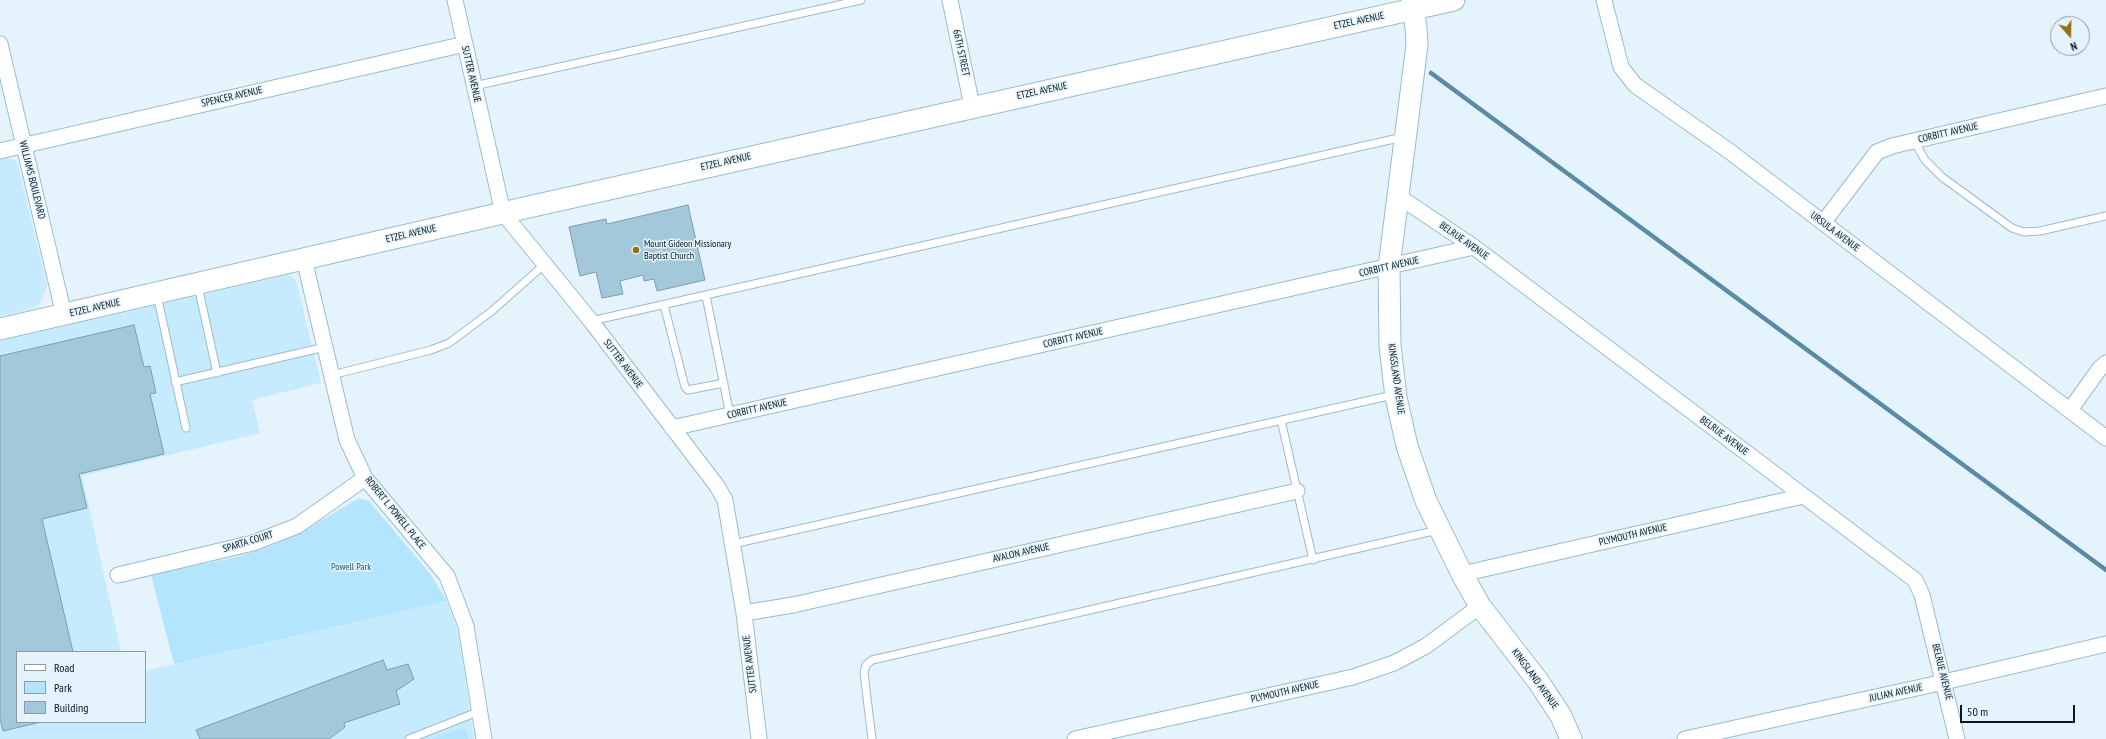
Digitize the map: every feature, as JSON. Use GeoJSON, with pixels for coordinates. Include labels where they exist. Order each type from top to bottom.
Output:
{"type":"FeatureCollection","features":[{"type":"Feature","properties":{"kind":"street","name":"SUTTER AVENUE"},"geometry":{"type":"LineString","coordinates":[[455,0],[503,213],[591,322],[717,486],[725,500],[744,613],[759,739]]}},
{"type":"Feature","properties":{"kind":"street","name":"66TH STREET"},"geometry":{"type":"LineString","coordinates":[[950,0],[972,106]]}},
{"type":"Feature","properties":{"kind":"street","name":"ETZEL AVENUE"},"geometry":{"type":"LineString","coordinates":[[0,329],[1413,5],[1454,0]]}},
{"type":"Feature","properties":{"kind":"street","name":"URSULA AVENUE"},"geometry":{"type":"LineString","coordinates":[[1604,0],[1621,67],[1635,85],[1729,151],[2106,438]]}},
{"type":"Feature","properties":{"kind":"street","name":"KINGSLAND AVENUE"},"geometry":{"type":"LineString","coordinates":[[1413,5],[1417,45],[1389,267],[1390,346],[1395,394],[1407,446],[1426,501],[1462,574],[1480,606],[1538,681],[1561,716],[1571,739]]}},
{"type":"Feature","properties":{"kind":"street","name":"WILLIAMS BOULEVARD"},"geometry":{"type":"LineString","coordinates":[[0,44],[64,315]]}},
{"type":"Feature","properties":{"kind":"street","name":"SPENCER AVENUE"},"geometry":{"type":"LineString","coordinates":[[0,151],[465,44]]}},
{"type":"Feature","properties":{"kind":"street","name":"CORBITT AVENUE"},"geometry":{"type":"LineString","coordinates":[[1823,223],[1877,152],[1892,146],[2106,96]]}},
{"type":"Feature","properties":{"kind":"street","name":"BELRUE AVENUE"},"geometry":{"type":"LineString","coordinates":[[1398,196],[1474,247],[1915,580],[1922,595],[1957,739]]}},
{"type":"Feature","properties":{"kind":"street","name":"CORBITT AVENUE"},"geometry":{"type":"LineString","coordinates":[[672,428],[1474,247]]}},
{"type":"Feature","properties":{"kind":"street","name":"ROBERT L POWELL PLACE"},"geometry":{"type":"LineString","coordinates":[[304,260],[347,440],[365,478],[447,576],[466,626],[484,739]]}},
{"type":"Feature","properties":{"kind":"street"},"geometry":{"type":"LineString","coordinates":[[2070,410],[2100,368],[2106,363]]}},
{"type":"Feature","properties":{"kind":"street","name":"SPARTA COURT"},"geometry":{"type":"LineString","coordinates":[[118,575],[253,543],[297,526],[365,478]]}},
{"type":"Feature","properties":{"kind":"street","name":"AVALON AVENUE"},"geometry":{"type":"LineString","coordinates":[[744,613],[801,603],[1297,491]]}},
{"type":"Feature","properties":{"kind":"street","name":"PLYMOUTH AVENUE"},"geometry":{"type":"LineString","coordinates":[[1462,574],[1803,496]]}},
{"type":"Feature","properties":{"kind":"street","name":"PLYMOUTH AVENUE"},"geometry":{"type":"LineString","coordinates":[[1075,739],[1353,677],[1394,663],[1426,646],[1480,606]]}},
{"type":"Feature","properties":{"kind":"street","name":"JULIAN AVENUE"},"geometry":{"type":"LineString","coordinates":[[1685,739],[1944,682],[2106,644]]}},
{"type":"Feature","properties":{"kind":"lane"},"geometry":{"type":"LineString","coordinates":[[474,86],[861,0]]}},
{"type":"Feature","properties":{"kind":"lane"},"geometry":{"type":"LineString","coordinates":[[591,322],[1405,137]]}},
{"type":"Feature","properties":{"kind":"lane"},"geometry":{"type":"LineString","coordinates":[[1914,141],[1925,160],[1942,177],[2012,228],[2024,232],[2040,231],[2106,216]]}},
{"type":"Feature","properties":{"kind":"lane"},"geometry":{"type":"LineString","coordinates":[[332,375],[442,347],[492,311],[545,264]]}},
{"type":"Feature","properties":{"kind":"lane"},"geometry":{"type":"LineString","coordinates":[[197,284],[217,373]]}},
{"type":"Feature","properties":{"kind":"lane"},"geometry":{"type":"LineString","coordinates":[[157,293],[186,428]]}},
{"type":"Feature","properties":{"kind":"lane"},"geometry":{"type":"LineString","coordinates":[[706,296],[730,415]]}},
{"type":"Feature","properties":{"kind":"lane"},"geometry":{"type":"LineString","coordinates":[[664,305],[685,387],[688,390],[724,383]]}},
{"type":"Feature","properties":{"kind":"lane"},"geometry":{"type":"LineString","coordinates":[[175,382],[325,347]]}},
{"type":"Feature","properties":{"kind":"lane"},"geometry":{"type":"LineString","coordinates":[[733,544],[1395,394]]}},
{"type":"Feature","properties":{"kind":"lane"},"geometry":{"type":"LineString","coordinates":[[1280,420],[1313,560]]}},
{"type":"Feature","properties":{"kind":"lane"},"geometry":{"type":"LineString","coordinates":[[872,739],[864,673],[866,665],[872,660],[1440,530]]}},
{"type":"Feature","properties":{"kind":"lane"},"geometry":{"type":"LineString","coordinates":[[409,739],[480,711]]}},
{"type":"Feature","properties":{"kind":"shaded area"},"geometry":{"type":"Polygon","coordinates":[[[0,159],[14,159],[18,165],[47,286],[39,305],[28,310],[0,316],[0,159]]]}},
{"type":"Feature","properties":{"kind":"shaded area"},"geometry":{"type":"Polygon","coordinates":[[[287,275],[294,278],[297,284],[321,383],[252,400],[260,433],[82,476],[121,651],[16,651],[16,723],[146,723],[146,671],[447,601],[459,636],[474,739],[0,739],[0,341],[287,275]]]}},
{"type":"Feature","properties":{"kind":"green space","name":"Powell Park"},"geometry":{"type":"Polygon","coordinates":[[[359,498],[369,501],[431,575],[447,601],[174,664],[151,575],[236,557],[271,546],[297,535],[359,498]]]}},
{"type":"Feature","properties":{"kind":"green space"},"geometry":{"type":"Polygon","coordinates":[[[458,729],[467,731],[468,739],[431,739],[458,729]]]}},
{"type":"Feature","properties":{"kind":"building","name":"Mount Gideon Missionary Baptist Church"},"geometry":{"type":"Polygon","coordinates":[[[688,205],[705,280],[657,291],[654,279],[644,281],[643,275],[620,281],[623,294],[602,298],[596,272],[580,276],[569,227],[606,219],[607,224],[688,205]]]}},
{"type":"Feature","properties":{"kind":"building"},"geometry":{"type":"Polygon","coordinates":[[[134,325],[144,367],[150,366],[156,393],[150,394],[164,454],[79,474],[87,508],[42,519],[73,651],[16,651],[16,723],[37,723],[3,731],[0,718],[0,356],[134,325]]]}},
{"type":"Feature","properties":{"kind":"building"},"geometry":{"type":"Polygon","coordinates":[[[383,660],[387,670],[408,664],[414,679],[396,691],[400,704],[344,723],[345,727],[329,739],[200,739],[196,730],[383,660]]]}},
{"type":"Feature","properties":{"kind":"waterway"},"geometry":{"type":"LineString","coordinates":[[1431,73],[2106,570]]}},
{"type":"Feature","properties":{"kind":"place","name":"Mount Gideon Missionary Baptist Church"},"geometry":{"type":"Point","coordinates":[636,250]}}]}
